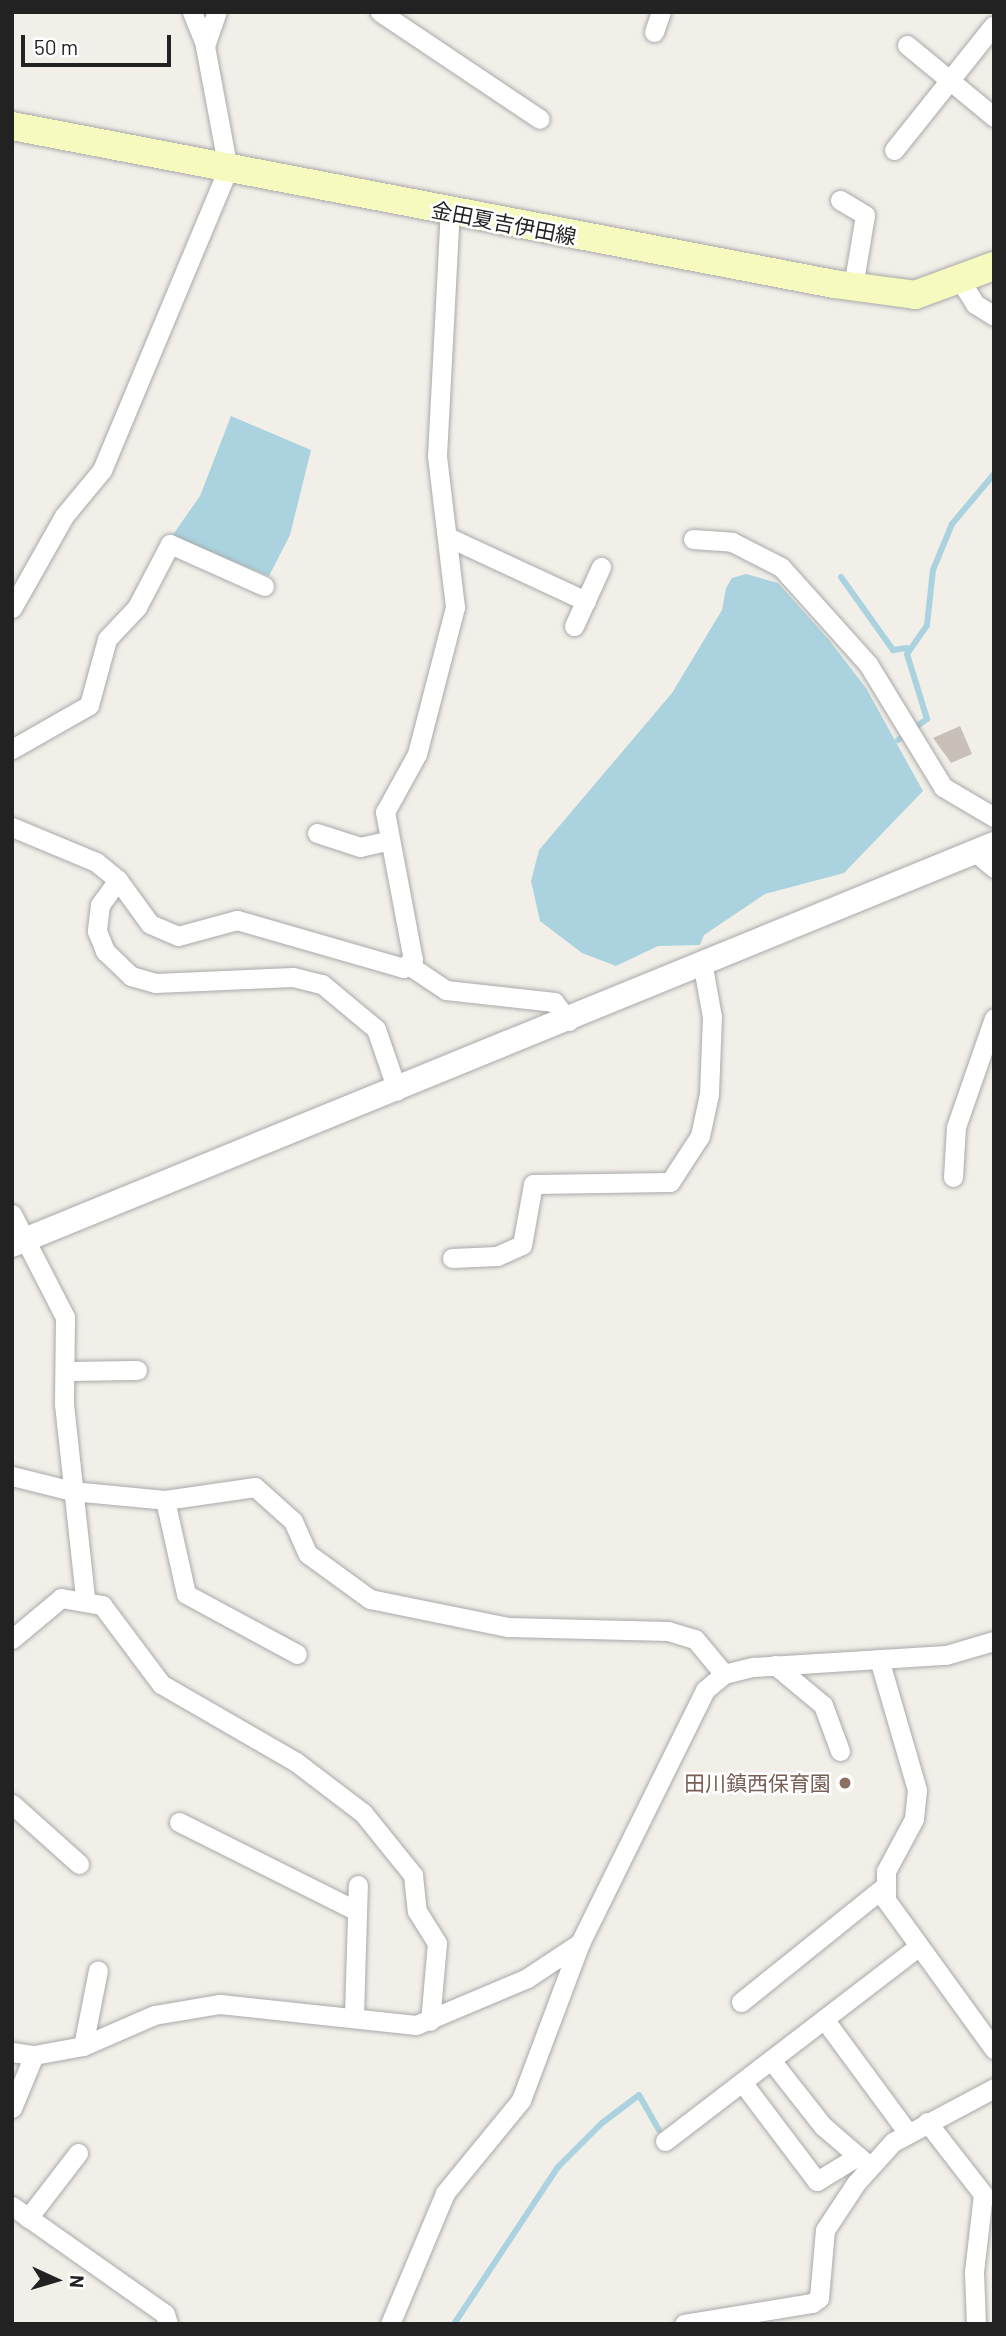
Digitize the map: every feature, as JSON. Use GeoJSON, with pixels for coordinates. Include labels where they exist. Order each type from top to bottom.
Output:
{"type":"FeatureCollection","features":[{"type":"Feature","properties":{"kind":"main road","name":"金田夏吉伊田線"},"geometry":{"type":"LineString","coordinates":[[12,126],[450,212],[853,287],[915,295],[962,283],[994,267]]}},
{"type":"Feature","properties":{"kind":"street"},"geometry":{"type":"LineString","coordinates":[[12,608],[64,516],[102,470],[228,169],[205,46],[192,12]]}},
{"type":"Feature","properties":{"kind":"street"},"geometry":{"type":"LineString","coordinates":[[205,46],[217,12]]}},
{"type":"Feature","properties":{"kind":"street"},"geometry":{"type":"LineString","coordinates":[[380,12],[540,119]]}},
{"type":"Feature","properties":{"kind":"street"},"geometry":{"type":"LineString","coordinates":[[654,32],[661,12]]}},
{"type":"Feature","properties":{"kind":"street"},"geometry":{"type":"LineString","coordinates":[[894,150],[947,79],[993,26]]}},
{"type":"Feature","properties":{"kind":"street"},"geometry":{"type":"LineString","coordinates":[[907,45],[994,117]]}},
{"type":"Feature","properties":{"kind":"street"},"geometry":{"type":"LineString","coordinates":[[840,200],[865,215],[853,287]]}},
{"type":"Feature","properties":{"kind":"street"},"geometry":{"type":"LineString","coordinates":[[407,964],[412,960],[387,841],[385,812],[417,754],[455,607],[450,538],[437,456],[450,212]]}},
{"type":"Feature","properties":{"kind":"street"},"geometry":{"type":"LineString","coordinates":[[962,283],[975,304],[994,316]]}},
{"type":"Feature","properties":{"kind":"street"},"geometry":{"type":"LineString","coordinates":[[450,538],[586,601]]}},
{"type":"Feature","properties":{"kind":"street"},"geometry":{"type":"LineString","coordinates":[[693,539],[732,542],[781,567],[843,631],[943,787],[994,817]]}},
{"type":"Feature","properties":{"kind":"street"},"geometry":{"type":"LineString","coordinates":[[12,752],[89,705],[107,639],[137,607],[170,544],[264,586]]}},
{"type":"Feature","properties":{"kind":"street"},"geometry":{"type":"LineString","coordinates":[[574,626],[601,567]]}},
{"type":"Feature","properties":{"kind":"street"},"geometry":{"type":"LineString","coordinates":[[12,827],[96,862],[118,880],[150,925],[178,936],[237,920],[407,964],[446,990],[554,1002],[569,1021]]}},
{"type":"Feature","properties":{"kind":"street"},"geometry":{"type":"LineString","coordinates":[[317,833],[360,847],[387,841]]}},
{"type":"Feature","properties":{"kind":"street"},"geometry":{"type":"LineString","coordinates":[[85,1598],[72,1491],[62,1301],[17,1231],[397,1090],[703,967],[984,848],[994,868]]}},
{"type":"Feature","properties":{"kind":"street"},"geometry":{"type":"LineString","coordinates":[[118,880],[100,905],[97,931],[105,951],[131,976],[155,983],[293,977],[322,984],[376,1029],[397,1090]]}},
{"type":"Feature","properties":{"kind":"street"},"geometry":{"type":"LineString","coordinates":[[452,1258],[497,1256],[522,1245],[533,1184],[670,1182],[700,1136],[709,1094],[712,1017],[703,967]]}},
{"type":"Feature","properties":{"kind":"street"},"geometry":{"type":"LineString","coordinates":[[953,1177],[956,1127],[994,1017]]}},
{"type":"Feature","properties":{"kind":"street"},"geometry":{"type":"LineString","coordinates":[[65,1371],[137,1370]]}},
{"type":"Feature","properties":{"kind":"street"},"geometry":{"type":"LineString","coordinates":[[12,1476],[72,1491],[165,1500],[255,1487],[293,1521],[308,1554],[370,1599],[508,1627],[668,1631],[695,1639],[724,1674]]}},
{"type":"Feature","properties":{"kind":"street"},"geometry":{"type":"LineString","coordinates":[[165,1500],[186,1594],[297,1654]]}},
{"type":"Feature","properties":{"kind":"street"},"geometry":{"type":"LineString","coordinates":[[12,1639],[61,1598],[85,1598],[102,1605],[160,1684],[296,1762],[363,1813],[414,1875],[417,1911],[437,1943],[430,2021]]}},
{"type":"Feature","properties":{"kind":"street"},"geometry":{"type":"LineString","coordinates":[[390,2324],[445,2193],[521,2100],[580,1943],[705,1690],[724,1674],[775,1665],[946,1655],[994,1641]]}},
{"type":"Feature","properties":{"kind":"street"},"geometry":{"type":"LineString","coordinates":[[741,2002],[883,1888],[915,1819],[916,1790],[879,1659]]}},
{"type":"Feature","properties":{"kind":"street"},"geometry":{"type":"LineString","coordinates":[[775,1665],[824,1705],[840,1751]]}},
{"type":"Feature","properties":{"kind":"street"},"geometry":{"type":"LineString","coordinates":[[12,1804],[79,1864]]}},
{"type":"Feature","properties":{"kind":"street"},"geometry":{"type":"LineString","coordinates":[[179,1822],[357,1911]]}},
{"type":"Feature","properties":{"kind":"street"},"geometry":{"type":"LineString","coordinates":[[354,2016],[358,1885]]}},
{"type":"Feature","properties":{"kind":"street"},"geometry":{"type":"LineString","coordinates":[[883,1888],[919,1946],[994,2049]]}},
{"type":"Feature","properties":{"kind":"street"},"geometry":{"type":"LineString","coordinates":[[12,2052],[34,2055],[83,2046],[154,2015],[220,2004],[430,2021],[527,1978],[580,1943]]}},
{"type":"Feature","properties":{"kind":"street"},"geometry":{"type":"LineString","coordinates":[[664,2141],[919,1946]]}},
{"type":"Feature","properties":{"kind":"street"},"geometry":{"type":"LineString","coordinates":[[83,2046],[98,1970]]}},
{"type":"Feature","properties":{"kind":"street"},"geometry":{"type":"LineString","coordinates":[[824,2020],[908,2133]]}},
{"type":"Feature","properties":{"kind":"street"},"geometry":{"type":"LineString","coordinates":[[12,2108],[34,2055]]}},
{"type":"Feature","properties":{"kind":"street"},"geometry":{"type":"LineString","coordinates":[[771,2060],[823,2126],[864,2162]]}},
{"type":"Feature","properties":{"kind":"street"},"geometry":{"type":"LineString","coordinates":[[741,2082],[817,2181],[864,2162],[908,2133],[994,2088]]}},
{"type":"Feature","properties":{"kind":"street"},"geometry":{"type":"LineString","coordinates":[[928,2122],[983,2194],[974,2272],[976,2324]]}},
{"type":"Feature","properties":{"kind":"street"},"geometry":{"type":"LineString","coordinates":[[78,2152],[20,2212],[165,2314],[168,2324]]}},
{"type":"Feature","properties":{"kind":"street"},"geometry":{"type":"LineString","coordinates":[[684,2324],[812,2303],[819,2298],[825,2230],[864,2162]]}},
{"type":"Feature","properties":{"kind":"water"},"geometry":{"type":"Polygon","coordinates":[[[231,416],[311,450],[290,535],[269,576],[172,536],[200,496],[231,416]]]}},
{"type":"Feature","properties":{"kind":"water"},"geometry":{"type":"Polygon","coordinates":[[[746,574],[778,583],[829,640],[866,688],[923,791],[844,873],[765,894],[704,935],[700,945],[658,946],[616,966],[582,953],[540,921],[531,881],[539,850],[672,693],[722,610],[726,588],[732,578],[746,574]]]}},
{"type":"Feature","properties":{"kind":"building"},"geometry":{"type":"Polygon","coordinates":[[[960,726],[972,754],[951,763],[933,738],[960,726]]]}},
{"type":"Feature","properties":{"kind":"waterway"},"geometry":{"type":"LineString","coordinates":[[898,740],[927,719],[907,654],[927,625],[933,570],[952,524],[994,474]]}},
{"type":"Feature","properties":{"kind":"waterway"},"geometry":{"type":"LineString","coordinates":[[841,577],[893,650],[907,648]]}},
{"type":"Feature","properties":{"kind":"waterway"},"geometry":{"type":"LineString","coordinates":[[454,2324],[558,2167],[602,2123],[639,2095],[659,2130]]}},
{"type":"Feature","properties":{"kind":"place","name":"田川鎮西保育園"},"geometry":{"type":"Point","coordinates":[845,1783]}}]}
